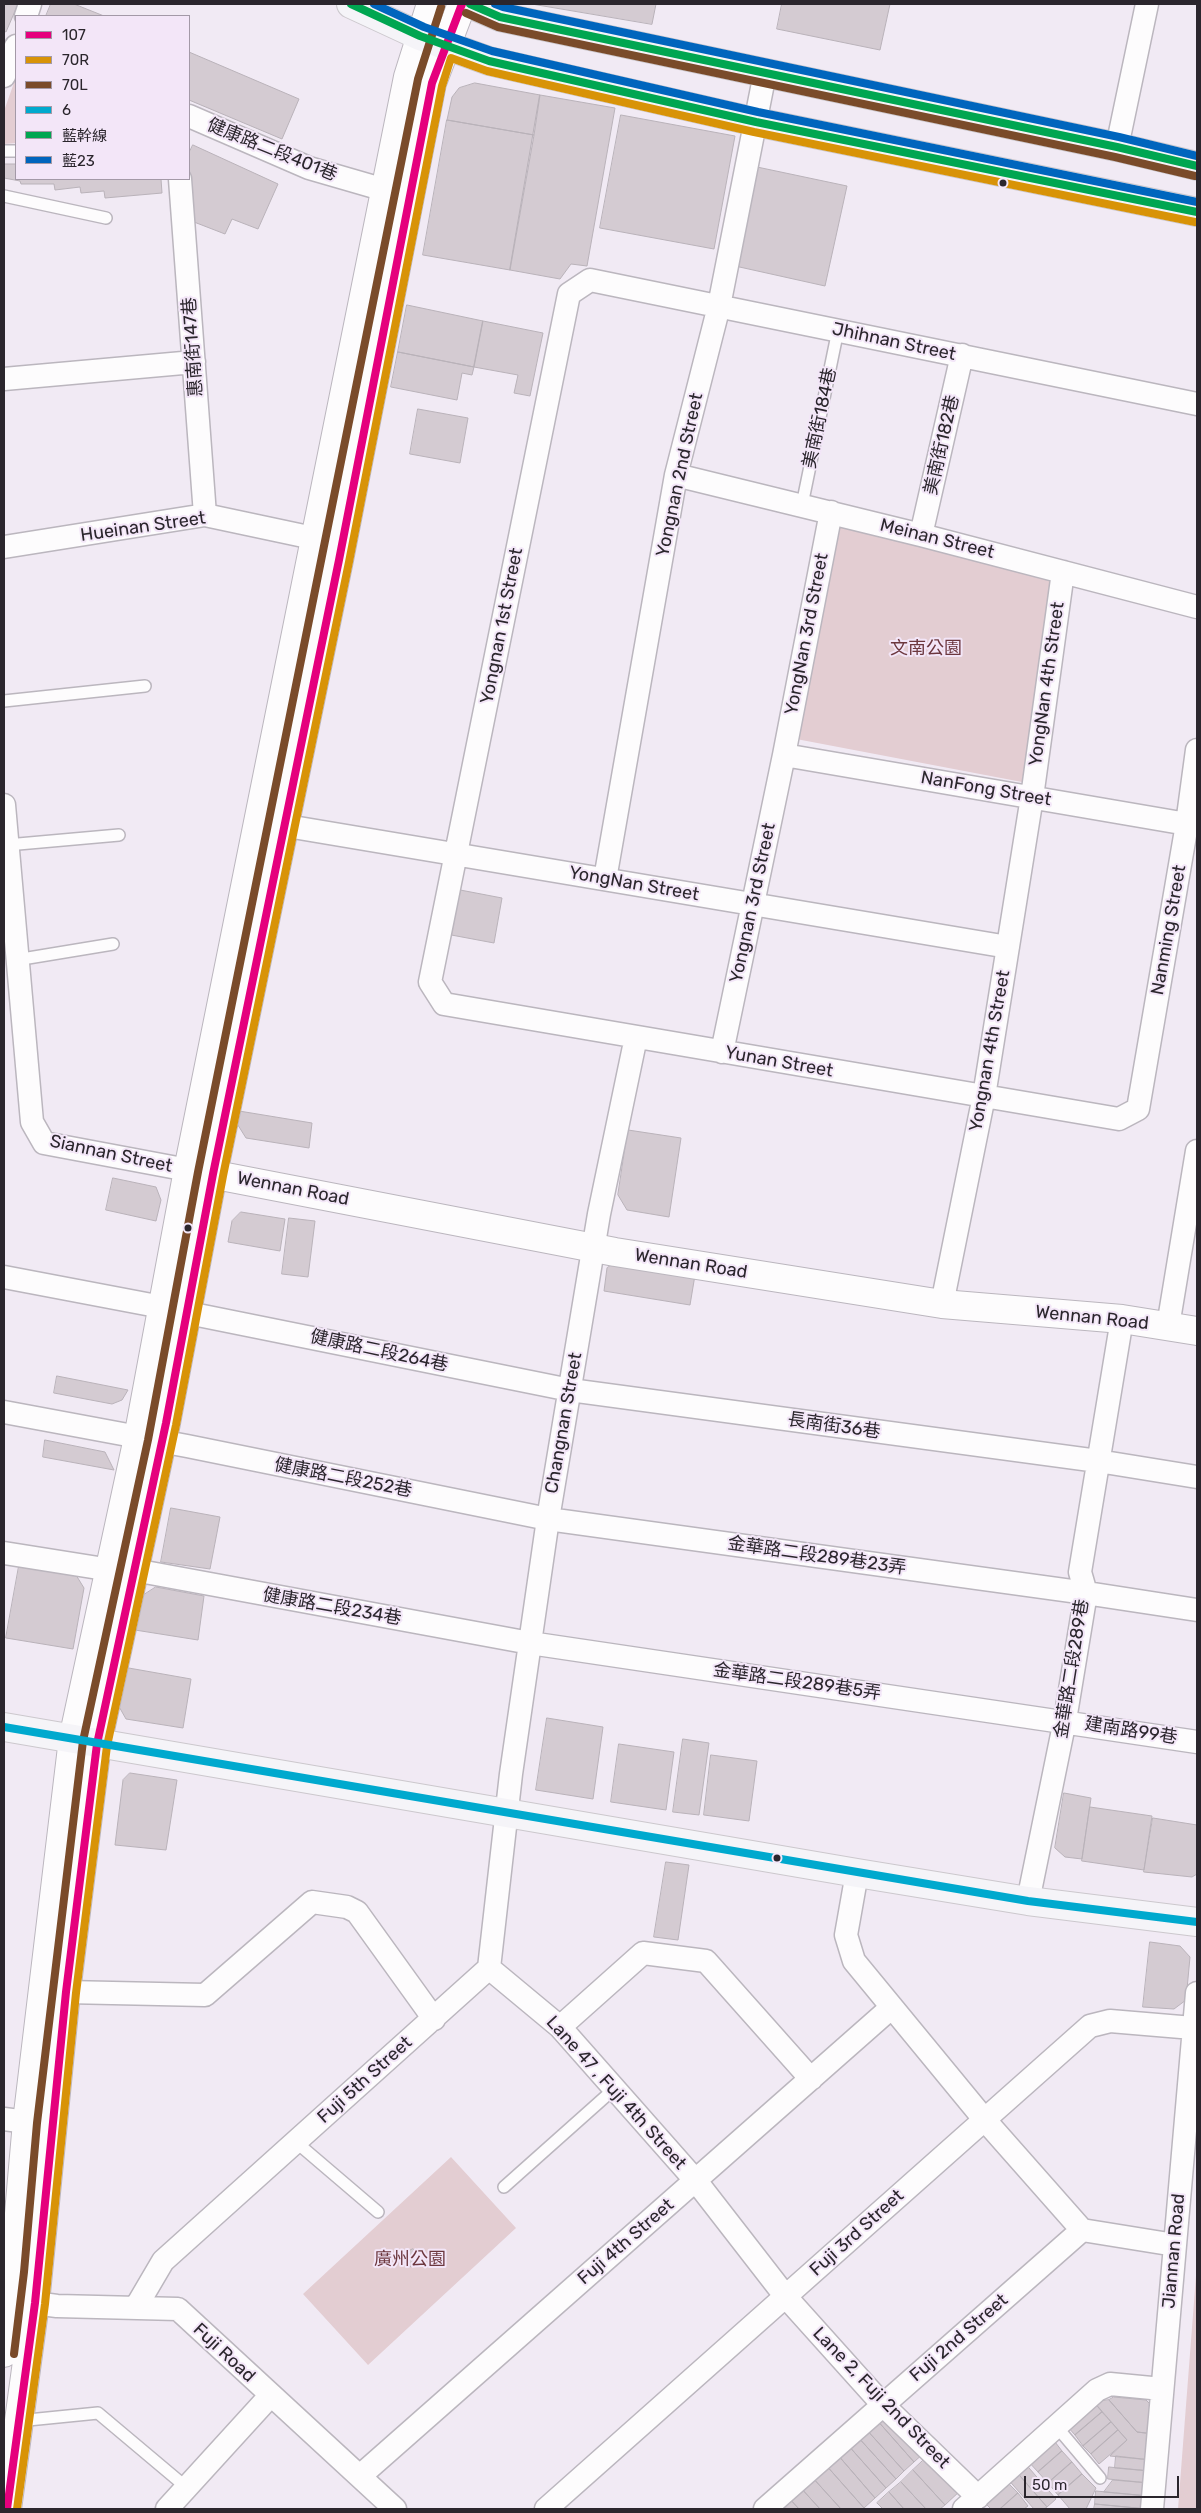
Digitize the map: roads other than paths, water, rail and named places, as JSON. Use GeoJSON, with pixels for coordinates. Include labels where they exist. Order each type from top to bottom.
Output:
{"type":"FeatureCollection","features":[{"type":"Feature","properties":{"kind":"main road"},"geometry":{"type":"LineString","coordinates":[[351,4],[420,36],[489,61],[756,122],[1197,212]]}},
{"type":"Feature","properties":{"kind":"main road"},"geometry":{"type":"LineString","coordinates":[[470,4],[500,17],[1117,147],[1197,166]]}},
{"type":"Feature","properties":{"kind":"main road"},"geometry":{"type":"LineString","coordinates":[[4,1727],[39,1731],[85,1742],[1028,1901],[1197,1922]]}},
{"type":"Feature","properties":{"kind":"street"},"geometry":{"type":"LineString","coordinates":[[329,541],[385,190],[408,77],[431,4]]}},
{"type":"Feature","properties":{"kind":"street"},"geometry":{"type":"LineString","coordinates":[[7,2509],[8,2477],[18,2421],[23,2302],[16,2121],[85,1742],[150,1440],[201,1172],[329,541],[432,82],[462,4]]}},
{"type":"Feature","properties":{"kind":"street"},"geometry":{"type":"LineString","coordinates":[[1117,147],[1147,4]]}},
{"type":"Feature","properties":{"kind":"street"},"geometry":{"type":"LineString","coordinates":[[4,76],[15,48]]}},
{"type":"Feature","properties":{"kind":"street","name":"Yongnan 2nd Street"},"geometry":{"type":"LineString","coordinates":[[605,879],[676,475],[719,306],[765,73]]}},
{"type":"Feature","properties":{"kind":"street","name":"健康路二段401巷"},"geometry":{"type":"LineString","coordinates":[[190,116],[309,168],[385,190]]}},
{"type":"Feature","properties":{"kind":"street","name":"惠南街147巷"},"geometry":{"type":"LineString","coordinates":[[180,180],[205,515]]}},
{"type":"Feature","properties":{"kind":"street","name":"Jhihnan Street"},"geometry":{"type":"LineString","coordinates":[[590,280],[1197,404]]}},
{"type":"Feature","properties":{"kind":"street","name":"Yongnan 1st Street"},"geometry":{"type":"LineString","coordinates":[[430,982],[569,294],[590,280]]}},
{"type":"Feature","properties":{"kind":"street","name":"美南街182巷"},"geometry":{"type":"LineString","coordinates":[[921,535],[962,355]]}},
{"type":"Feature","properties":{"kind":"street"},"geometry":{"type":"LineString","coordinates":[[4,379],[194,362]]}},
{"type":"Feature","properties":{"kind":"street","name":"Meinan Street"},"geometry":{"type":"LineString","coordinates":[[676,475],[831,512],[1197,607]]}},
{"type":"Feature","properties":{"kind":"street","name":"YongNan 3rd Street"},"geometry":{"type":"LineString","coordinates":[[784,755],[831,512]]}},
{"type":"Feature","properties":{"kind":"street","name":"Hueinan Street"},"geometry":{"type":"LineString","coordinates":[[4,547],[205,515],[329,541]]}},
{"type":"Feature","properties":{"kind":"street","name":"YongNan 4th Street"},"geometry":{"type":"LineString","coordinates":[[1032,797],[1063,572]]}},
{"type":"Feature","properties":{"kind":"street","name":"Nanming Street"},"geometry":{"type":"LineString","coordinates":[[1138,1109],[1187,824],[1197,750]]}},
{"type":"Feature","properties":{"kind":"street","name":"NanFong Street"},"geometry":{"type":"LineString","coordinates":[[784,755],[1187,824]]}},
{"type":"Feature","properties":{"kind":"street","name":"Yongnan 3rd Street"},"geometry":{"type":"LineString","coordinates":[[722,1052],[784,755]]}},
{"type":"Feature","properties":{"kind":"street","name":"Yongnan 4th Street"},"geometry":{"type":"LineString","coordinates":[[942,1304],[984,1096],[1032,797]]}},
{"type":"Feature","properties":{"kind":"street","name":"Siannan Street"},"geometry":{"type":"LineString","coordinates":[[4,805],[10,959],[32,1122],[44,1143],[201,1172]]}},
{"type":"Feature","properties":{"kind":"street","name":"YongNan Street"},"geometry":{"type":"LineString","coordinates":[[272,823],[1008,947]]}},
{"type":"Feature","properties":{"kind":"street","name":"Yunan Street"},"geometry":{"type":"LineString","coordinates":[[430,982],[444,1004],[1120,1119],[1138,1109]]}},
{"type":"Feature","properties":{"kind":"street","name":"Changnan Street"},"geometry":{"type":"LineString","coordinates":[[508,1812],[548,1519],[599,1214],[636,1037]]}},
{"type":"Feature","properties":{"kind":"street"},"geometry":{"type":"LineString","coordinates":[[1168,1326],[1197,1151]]}},
{"type":"Feature","properties":{"kind":"street","name":"Wennan Road"},"geometry":{"type":"LineString","coordinates":[[201,1172],[625,1254],[942,1304],[1122,1319],[1197,1331]]}},
{"type":"Feature","properties":{"kind":"street","name":"健康路二段264巷"},"geometry":{"type":"LineString","coordinates":[[4,1278],[175,1310],[570,1390]]}},
{"type":"Feature","properties":{"kind":"street","name":"金華路二段289巷"},"geometry":{"type":"LineString","coordinates":[[1028,1901],[1065,1720],[1086,1592],[1080,1572],[1122,1319]]}},
{"type":"Feature","properties":{"kind":"street","name":"長南街36巷"},"geometry":{"type":"LineString","coordinates":[[570,1390],[1098,1461],[1197,1477]]}},
{"type":"Feature","properties":{"kind":"street","name":"健康路二段252巷"},"geometry":{"type":"LineString","coordinates":[[4,1412],[548,1519]]}},
{"type":"Feature","properties":{"kind":"street","name":"金華路二段289巷23弄"},"geometry":{"type":"LineString","coordinates":[[548,1519],[1086,1592],[1197,1610]]}},
{"type":"Feature","properties":{"kind":"street","name":"健康路二段234巷"},"geometry":{"type":"LineString","coordinates":[[4,1552],[122,1570],[530,1643]]}},
{"type":"Feature","properties":{"kind":"street","name":"金華路二段289巷5弄"},"geometry":{"type":"LineString","coordinates":[[530,1643],[1065,1720]]}},
{"type":"Feature","properties":{"kind":"street","name":"建南路99巷"},"geometry":{"type":"LineString","coordinates":[[1065,1720],[1197,1742]]}},
{"type":"Feature","properties":{"kind":"street"},"geometry":{"type":"LineString","coordinates":[[4,2353],[23,2302],[66,1992],[85,1742]]}},
{"type":"Feature","properties":{"kind":"street"},"geometry":{"type":"LineString","coordinates":[[489,1968],[508,1812]]}},
{"type":"Feature","properties":{"kind":"street"},"geometry":{"type":"LineString","coordinates":[[857,1873],[846,1935],[854,1961],[984,2119],[1082,2230],[1175,2245]]}},
{"type":"Feature","properties":{"kind":"street"},"geometry":{"type":"LineString","coordinates":[[66,1992],[205,1995],[312,1902],[346,1907],[357,1912],[434,2019]]}},
{"type":"Feature","properties":{"kind":"street"},"geometry":{"type":"LineString","coordinates":[[560,2027],[643,1953],[706,1961],[811,2079]]}},
{"type":"Feature","properties":{"kind":"street","name":"Fuji 5th Street"},"geometry":{"type":"LineString","coordinates":[[136,2307],[163,2261],[489,1968]]}},
{"type":"Feature","properties":{"kind":"street","name":"Lane 47 , Fuji 4th Street"},"geometry":{"type":"LineString","coordinates":[[489,1968],[560,2027],[696,2181],[786,2297]]}},
{"type":"Feature","properties":{"kind":"street","name":"Jiannan Road"},"geometry":{"type":"LineString","coordinates":[[1152,2509],[1197,1993]]}},
{"type":"Feature","properties":{"kind":"street","name":"Fuji 4th Street"},"geometry":{"type":"LineString","coordinates":[[360,2476],[892,2007]]}},
{"type":"Feature","properties":{"kind":"street","name":"Fuji 3rd Street"},"geometry":{"type":"LineString","coordinates":[[546,2509],[1090,2026],[1110,2021],[1193,2028]]}},
{"type":"Feature","properties":{"kind":"street","name":"Fuji 2nd Street"},"geometry":{"type":"LineString","coordinates":[[765,2509],[1082,2230]]}},
{"type":"Feature","properties":{"kind":"street","name":"Lane 2, Fuji 2nd Street"},"geometry":{"type":"LineString","coordinates":[[786,2297],[975,2505]]}},
{"type":"Feature","properties":{"kind":"street","name":"Fuji Road"},"geometry":{"type":"LineString","coordinates":[[23,2302],[57,2306],[178,2309],[270,2396],[395,2509]]}},
{"type":"Feature","properties":{"kind":"street"},"geometry":{"type":"LineString","coordinates":[[975,2505],[1056,2426],[1097,2390],[1110,2384],[1162,2389]]}},
{"type":"Feature","properties":{"kind":"street"},"geometry":{"type":"LineString","coordinates":[[178,2502],[270,2396]]}},
{"type":"Feature","properties":{"kind":"lane"},"geometry":{"type":"LineString","coordinates":[[4,196],[106,218]]}},
{"type":"Feature","properties":{"kind":"lane","name":"美南街184巷"},"geometry":{"type":"LineString","coordinates":[[802,506],[838,330]]}},
{"type":"Feature","properties":{"kind":"lane"},"geometry":{"type":"LineString","coordinates":[[4,701],[144,686]]}},
{"type":"Feature","properties":{"kind":"lane"},"geometry":{"type":"LineString","coordinates":[[7,845],[119,835]]}},
{"type":"Feature","properties":{"kind":"lane"},"geometry":{"type":"LineString","coordinates":[[10,959],[113,944]]}},
{"type":"Feature","properties":{"kind":"lane"},"geometry":{"type":"LineString","coordinates":[[504,2187],[614,2089]]}},
{"type":"Feature","properties":{"kind":"lane"},"geometry":{"type":"LineString","coordinates":[[296,2142],[378,2212]]}},
{"type":"Feature","properties":{"kind":"lane"},"geometry":{"type":"LineString","coordinates":[[18,2421],[98,2413],[178,2502]]}},
{"type":"Feature","properties":{"kind":"lane"},"geometry":{"type":"LineString","coordinates":[[1056,2426],[1100,2478]]}},
{"type":"Feature","properties":{"kind":"park label","name":"文南公園"},"geometry":{"type":"Point","coordinates":[926,649]}},
{"type":"Feature","properties":{"kind":"park label","name":"廣州公園"},"geometry":{"type":"Point","coordinates":[410,2260]}}]}
